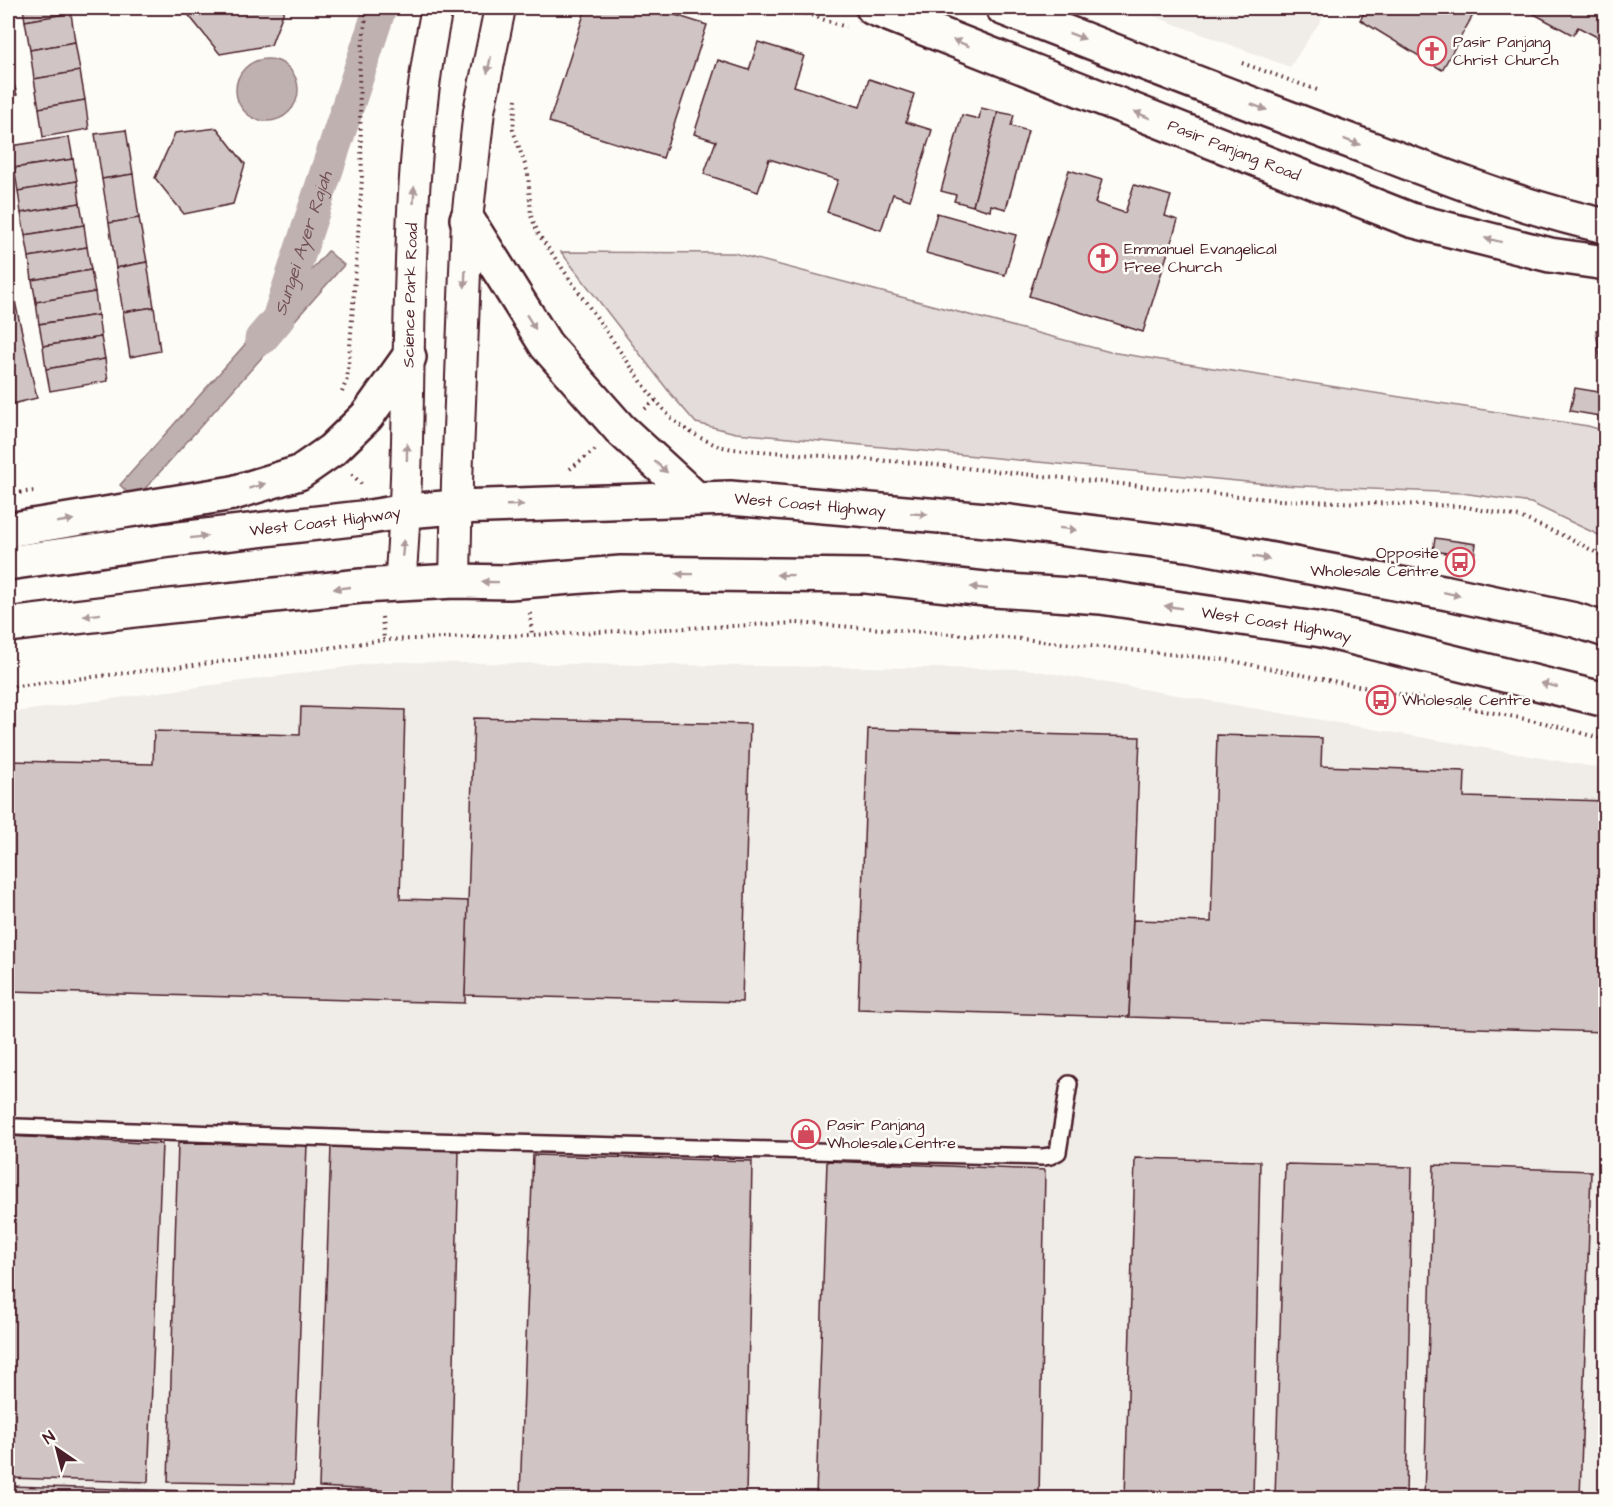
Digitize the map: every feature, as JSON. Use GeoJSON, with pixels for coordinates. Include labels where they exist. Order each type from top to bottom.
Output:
{"type":"FeatureCollection","features":[{"type":"Feature","properties":{"kind":"main road"},"geometry":{"type":"LineString","coordinates":[[1003,8],[1412,164],[1563,217],[1605,226]]}},
{"type":"Feature","properties":{"kind":"main road","name":"Pasir Panjang Road"},"geometry":{"type":"LineString","coordinates":[[863,16],[1411,220],[1550,255],[1605,263]]}},
{"type":"Feature","properties":{"kind":"main road"},"geometry":{"type":"LineString","coordinates":[[467,219],[546,345],[621,429],[695,498]]}},
{"type":"Feature","properties":{"kind":"main road"},"geometry":{"type":"LineString","coordinates":[[8,530],[233,493],[299,473],[332,450],[367,416],[409,357]]}},
{"type":"Feature","properties":{"kind":"main road","name":"West Coast Highway"},"geometry":{"type":"LineString","coordinates":[[14,567],[162,541],[406,511],[456,507],[730,498],[1010,522],[1193,545],[1438,591],[1575,620],[1605,630]]}},
{"type":"Feature","properties":{"kind":"main road","name":"West Coast Highway"},"geometry":{"type":"LineString","coordinates":[[8,625],[361,586],[528,580],[621,573],[866,576],[994,590],[1101,597],[1322,630],[1605,700]]}},
{"type":"Feature","properties":{"kind":"main road"},"geometry":{"type":"LineString","coordinates":[[1575,620],[1605,641]]}},
{"type":"Feature","properties":{"kind":"street","name":"Science Park Road"},"geometry":{"type":"LineString","coordinates":[[400,585],[406,511],[414,190],[425,62],[437,8]]}},
{"type":"Feature","properties":{"kind":"street"},"geometry":{"type":"LineString","coordinates":[[455,581],[467,219],[479,111],[500,8]]}},
{"type":"Feature","properties":{"kind":"lane"},"geometry":{"type":"LineString","coordinates":[[17,1127],[371,1140],[1043,1157],[1058,1152],[1069,1084]]}},
{"type":"Feature","properties":{"kind":"path"},"geometry":{"type":"LineString","coordinates":[[341,397],[347,379],[349,361],[362,179],[359,73],[367,8]]}},
{"type":"Feature","properties":{"kind":"path"},"geometry":{"type":"LineString","coordinates":[[789,8],[847,27],[863,16]]}},
{"type":"Feature","properties":{"kind":"path"},"geometry":{"type":"LineString","coordinates":[[516,96],[513,130],[528,173],[531,216],[539,235],[648,391],[670,417],[685,429],[718,446],[927,464],[1278,500],[1460,507],[1520,517],[1573,540],[1605,558]]}},
{"type":"Feature","properties":{"kind":"path"},"geometry":{"type":"LineString","coordinates":[[8,494],[31,490],[41,491]]}},
{"type":"Feature","properties":{"kind":"path"},"geometry":{"type":"LineString","coordinates":[[528,580],[532,634]]}},
{"type":"Feature","properties":{"kind":"path"},"geometry":{"type":"LineString","coordinates":[[8,687],[384,640],[797,623],[1022,639],[1227,660],[1545,723],[1605,740]]}},
{"type":"Feature","properties":{"kind":"shaded area"},"geometry":{"type":"Polygon","coordinates":[[[1132,8],[1329,8],[1290,67],[1132,8]]]}},
{"type":"Feature","properties":{"kind":"shaded area"},"geometry":{"type":"Polygon","coordinates":[[[267,59],[289,68],[298,90],[289,112],[267,121],[245,112],[236,90],[245,68],[267,59]]]}},
{"type":"Feature","properties":{"kind":"shaded area"},"geometry":{"type":"Polygon","coordinates":[[[328,251],[344,265],[135,500],[120,485],[328,251]]]}},
{"type":"Feature","properties":{"kind":"shaded area"},"geometry":{"type":"Polygon","coordinates":[[[561,252],[734,253],[1110,352],[1588,426],[1605,431],[1605,538],[1531,503],[1462,493],[1279,485],[736,433],[696,423],[670,393],[561,252]]]}},
{"type":"Feature","properties":{"kind":"shaded area","name":"Pasir Panjang Wholesale Centre"},"geometry":{"type":"Polygon","coordinates":[[[382,662],[1026,669],[1605,769],[1605,1498],[8,1498],[8,713],[382,662]]]}},
{"type":"Feature","properties":{"kind":"building"},"geometry":{"type":"Polygon","coordinates":[[[23,8],[70,8],[71,13],[25,21],[23,8]]]}},
{"type":"Feature","properties":{"kind":"building"},"geometry":{"type":"Polygon","coordinates":[[[189,8],[285,8],[271,45],[220,54],[187,13],[189,8]]]}},
{"type":"Feature","properties":{"kind":"building"},"geometry":{"type":"Polygon","coordinates":[[[586,8],[653,8],[707,25],[663,158],[549,122],[586,8]]]}},
{"type":"Feature","properties":{"kind":"building","name":"Pasir Panjang Christ Church"},"geometry":{"type":"Polygon","coordinates":[[[1367,8],[1477,8],[1442,70],[1360,20],[1367,8]]]}},
{"type":"Feature","properties":{"kind":"building"},"geometry":{"type":"Polygon","coordinates":[[[1523,8],[1606,8],[1606,27],[1599,38],[1578,27],[1573,35],[1523,8]]]}},
{"type":"Feature","properties":{"kind":"building"},"geometry":{"type":"Polygon","coordinates":[[[71,13],[75,42],[30,50],[25,21],[71,13]]]}},
{"type":"Feature","properties":{"kind":"building"},"geometry":{"type":"Polygon","coordinates":[[[75,42],[80,71],[34,79],[30,50],[75,42]]]}},
{"type":"Feature","properties":{"kind":"building"},"geometry":{"type":"Polygon","coordinates":[[[758,42],[804,56],[794,86],[860,107],[869,79],[914,94],[906,122],[932,130],[910,200],[893,194],[881,230],[827,212],[838,180],[769,159],[758,192],[704,174],[716,141],[694,134],[718,60],[749,70],[758,42]]]}},
{"type":"Feature","properties":{"kind":"building"},"geometry":{"type":"Polygon","coordinates":[[[8,63],[17,95],[8,97],[8,63]]]}},
{"type":"Feature","properties":{"kind":"building"},"geometry":{"type":"Polygon","coordinates":[[[80,71],[85,100],[39,108],[34,79],[80,71]]]}},
{"type":"Feature","properties":{"kind":"building"},"geometry":{"type":"Polygon","coordinates":[[[85,100],[89,129],[43,137],[39,108],[85,100]]]}},
{"type":"Feature","properties":{"kind":"building"},"geometry":{"type":"Polygon","coordinates":[[[981,108],[998,112],[973,206],[954,201],[956,195],[941,191],[962,115],[979,119],[981,108]]]}},
{"type":"Feature","properties":{"kind":"building"},"geometry":{"type":"Polygon","coordinates":[[[998,112],[1014,115],[1011,126],[1028,131],[1006,209],[991,205],[990,211],[973,206],[998,112]]]}},
{"type":"Feature","properties":{"kind":"building"},"geometry":{"type":"Polygon","coordinates":[[[217,128],[245,164],[233,204],[184,214],[155,178],[175,133],[217,128]]]}},
{"type":"Feature","properties":{"kind":"building"},"geometry":{"type":"Polygon","coordinates":[[[126,130],[133,174],[102,179],[95,134],[126,130]]]}},
{"type":"Feature","properties":{"kind":"building"},"geometry":{"type":"Polygon","coordinates":[[[69,137],[73,159],[14,168],[11,146],[69,137]]]}},
{"type":"Feature","properties":{"kind":"building"},"geometry":{"type":"Polygon","coordinates":[[[73,159],[77,181],[18,191],[14,168],[73,159]]]}},
{"type":"Feature","properties":{"kind":"building","name":"Emmanuel Evangelical Free Church"},"geometry":{"type":"Polygon","coordinates":[[[1069,170],[1102,180],[1095,203],[1125,213],[1134,185],[1171,196],[1165,216],[1178,220],[1143,332],[1029,296],[1069,170]]]}},
{"type":"Feature","properties":{"kind":"building"},"geometry":{"type":"Polygon","coordinates":[[[133,174],[139,218],[109,223],[102,179],[133,174]]]}},
{"type":"Feature","properties":{"kind":"building"},"geometry":{"type":"Polygon","coordinates":[[[77,181],[80,203],[21,213],[18,191],[77,181]]]}},
{"type":"Feature","properties":{"kind":"building"},"geometry":{"type":"Polygon","coordinates":[[[80,203],[84,225],[25,235],[21,213],[80,203]]]}},
{"type":"Feature","properties":{"kind":"building"},"geometry":{"type":"Polygon","coordinates":[[[937,213],[1016,235],[1005,275],[926,253],[937,213]]]}},
{"type":"Feature","properties":{"kind":"building"},"geometry":{"type":"Polygon","coordinates":[[[139,218],[147,262],[116,268],[109,223],[139,218]]]}},
{"type":"Feature","properties":{"kind":"building"},"geometry":{"type":"Polygon","coordinates":[[[84,225],[87,247],[29,257],[25,235],[84,225]]]}},
{"type":"Feature","properties":{"kind":"building"},"geometry":{"type":"Polygon","coordinates":[[[87,247],[91,270],[32,280],[29,257],[87,247]]]}},
{"type":"Feature","properties":{"kind":"building"},"geometry":{"type":"Polygon","coordinates":[[[147,262],[154,307],[123,312],[116,268],[147,262]]]}},
{"type":"Feature","properties":{"kind":"building"},"geometry":{"type":"Polygon","coordinates":[[[91,270],[95,292],[36,302],[32,280],[91,270]]]}},
{"type":"Feature","properties":{"kind":"building"},"geometry":{"type":"Polygon","coordinates":[[[8,271],[37,398],[8,405],[8,271]]]}},
{"type":"Feature","properties":{"kind":"building"},"geometry":{"type":"Polygon","coordinates":[[[95,292],[98,315],[39,324],[36,302],[95,292]]]}},
{"type":"Feature","properties":{"kind":"building"},"geometry":{"type":"Polygon","coordinates":[[[154,307],[160,351],[130,357],[123,312],[154,307]]]}},
{"type":"Feature","properties":{"kind":"building"},"geometry":{"type":"Polygon","coordinates":[[[98,315],[101,337],[43,346],[39,324],[98,315]]]}},
{"type":"Feature","properties":{"kind":"building"},"geometry":{"type":"Polygon","coordinates":[[[1606,328],[1606,417],[1570,411],[1575,388],[1605,393],[1596,330],[1606,328]]]}},
{"type":"Feature","properties":{"kind":"building"},"geometry":{"type":"Polygon","coordinates":[[[101,337],[105,359],[46,369],[43,346],[101,337]]]}},
{"type":"Feature","properties":{"kind":"building"},"geometry":{"type":"Polygon","coordinates":[[[105,359],[108,381],[50,391],[46,369],[105,359]]]}},
{"type":"Feature","properties":{"kind":"building"},"geometry":{"type":"Polygon","coordinates":[[[1435,538],[1476,544],[1474,557],[1433,551],[1435,538]]]}},
{"type":"Feature","properties":{"kind":"building"},"geometry":{"type":"Polygon","coordinates":[[[301,707],[405,710],[400,899],[469,901],[465,1003],[8,991],[8,761],[153,764],[154,731],[300,735],[301,707]]]}},
{"type":"Feature","properties":{"kind":"building"},"geometry":{"type":"Polygon","coordinates":[[[474,718],[750,724],[742,1002],[465,995],[474,718]]]}},
{"type":"Feature","properties":{"kind":"building"},"geometry":{"type":"Polygon","coordinates":[[[868,729],[1140,737],[1129,1017],[858,1009],[868,729]]]}},
{"type":"Feature","properties":{"kind":"building"},"geometry":{"type":"Polygon","coordinates":[[[1217,735],[1322,738],[1321,766],[1465,771],[1464,797],[1606,801],[1606,1032],[1129,1017],[1133,920],[1211,922],[1217,735]]]}},
{"type":"Feature","properties":{"kind":"building"},"geometry":{"type":"Polygon","coordinates":[[[8,1136],[162,1144],[148,1482],[8,1478],[8,1136]]]}},
{"type":"Feature","properties":{"kind":"building"},"geometry":{"type":"Polygon","coordinates":[[[178,1143],[307,1144],[294,1484],[168,1482],[178,1143]]]}},
{"type":"Feature","properties":{"kind":"building"},"geometry":{"type":"Polygon","coordinates":[[[331,1147],[459,1150],[451,1494],[319,1487],[331,1147]]]}},
{"type":"Feature","properties":{"kind":"building"},"geometry":{"type":"Polygon","coordinates":[[[533,1155],[752,1161],[746,1498],[520,1495],[533,1155]]]}},
{"type":"Feature","properties":{"kind":"building"},"geometry":{"type":"Polygon","coordinates":[[[1135,1158],[1260,1161],[1253,1498],[1125,1498],[1135,1158]]]}},
{"type":"Feature","properties":{"kind":"building"},"geometry":{"type":"Polygon","coordinates":[[[827,1161],[1045,1170],[1039,1498],[816,1497],[827,1161]]]}},
{"type":"Feature","properties":{"kind":"building"},"geometry":{"type":"Polygon","coordinates":[[[1285,1164],[1412,1167],[1406,1498],[1275,1498],[1285,1164]]]}},
{"type":"Feature","properties":{"kind":"building"},"geometry":{"type":"Polygon","coordinates":[[[1434,1165],[1591,1171],[1580,1498],[1424,1498],[1434,1165]]]}},
{"type":"Feature","properties":{"kind":"building"},"geometry":{"type":"Polygon","coordinates":[[[8,1486],[452,1498],[8,1498],[8,1486]]]}},
{"type":"Feature","properties":{"kind":"waterway","name":"Sungei Ayer Rajah"},"geometry":{"type":"LineString","coordinates":[[261,339],[278,319],[380,8]]}},
{"type":"Feature","properties":{"kind":"place","name":"Pasir Panjang Christ Church"},"geometry":{"type":"Point","coordinates":[1432,51]}},
{"type":"Feature","properties":{"kind":"place","name":"Emmanuel Evangelical Free Church"},"geometry":{"type":"Point","coordinates":[1103,258]}},
{"type":"Feature","properties":{"kind":"place","name":"Opposite Wholesale Centre"},"geometry":{"type":"Point","coordinates":[1460,562]}},
{"type":"Feature","properties":{"kind":"place","name":"Wholesale Centre"},"geometry":{"type":"Point","coordinates":[1381,700]}},
{"type":"Feature","properties":{"kind":"place","name":"Pasir Panjang Wholesale Centre"},"geometry":{"type":"Point","coordinates":[806,1134]}}]}
